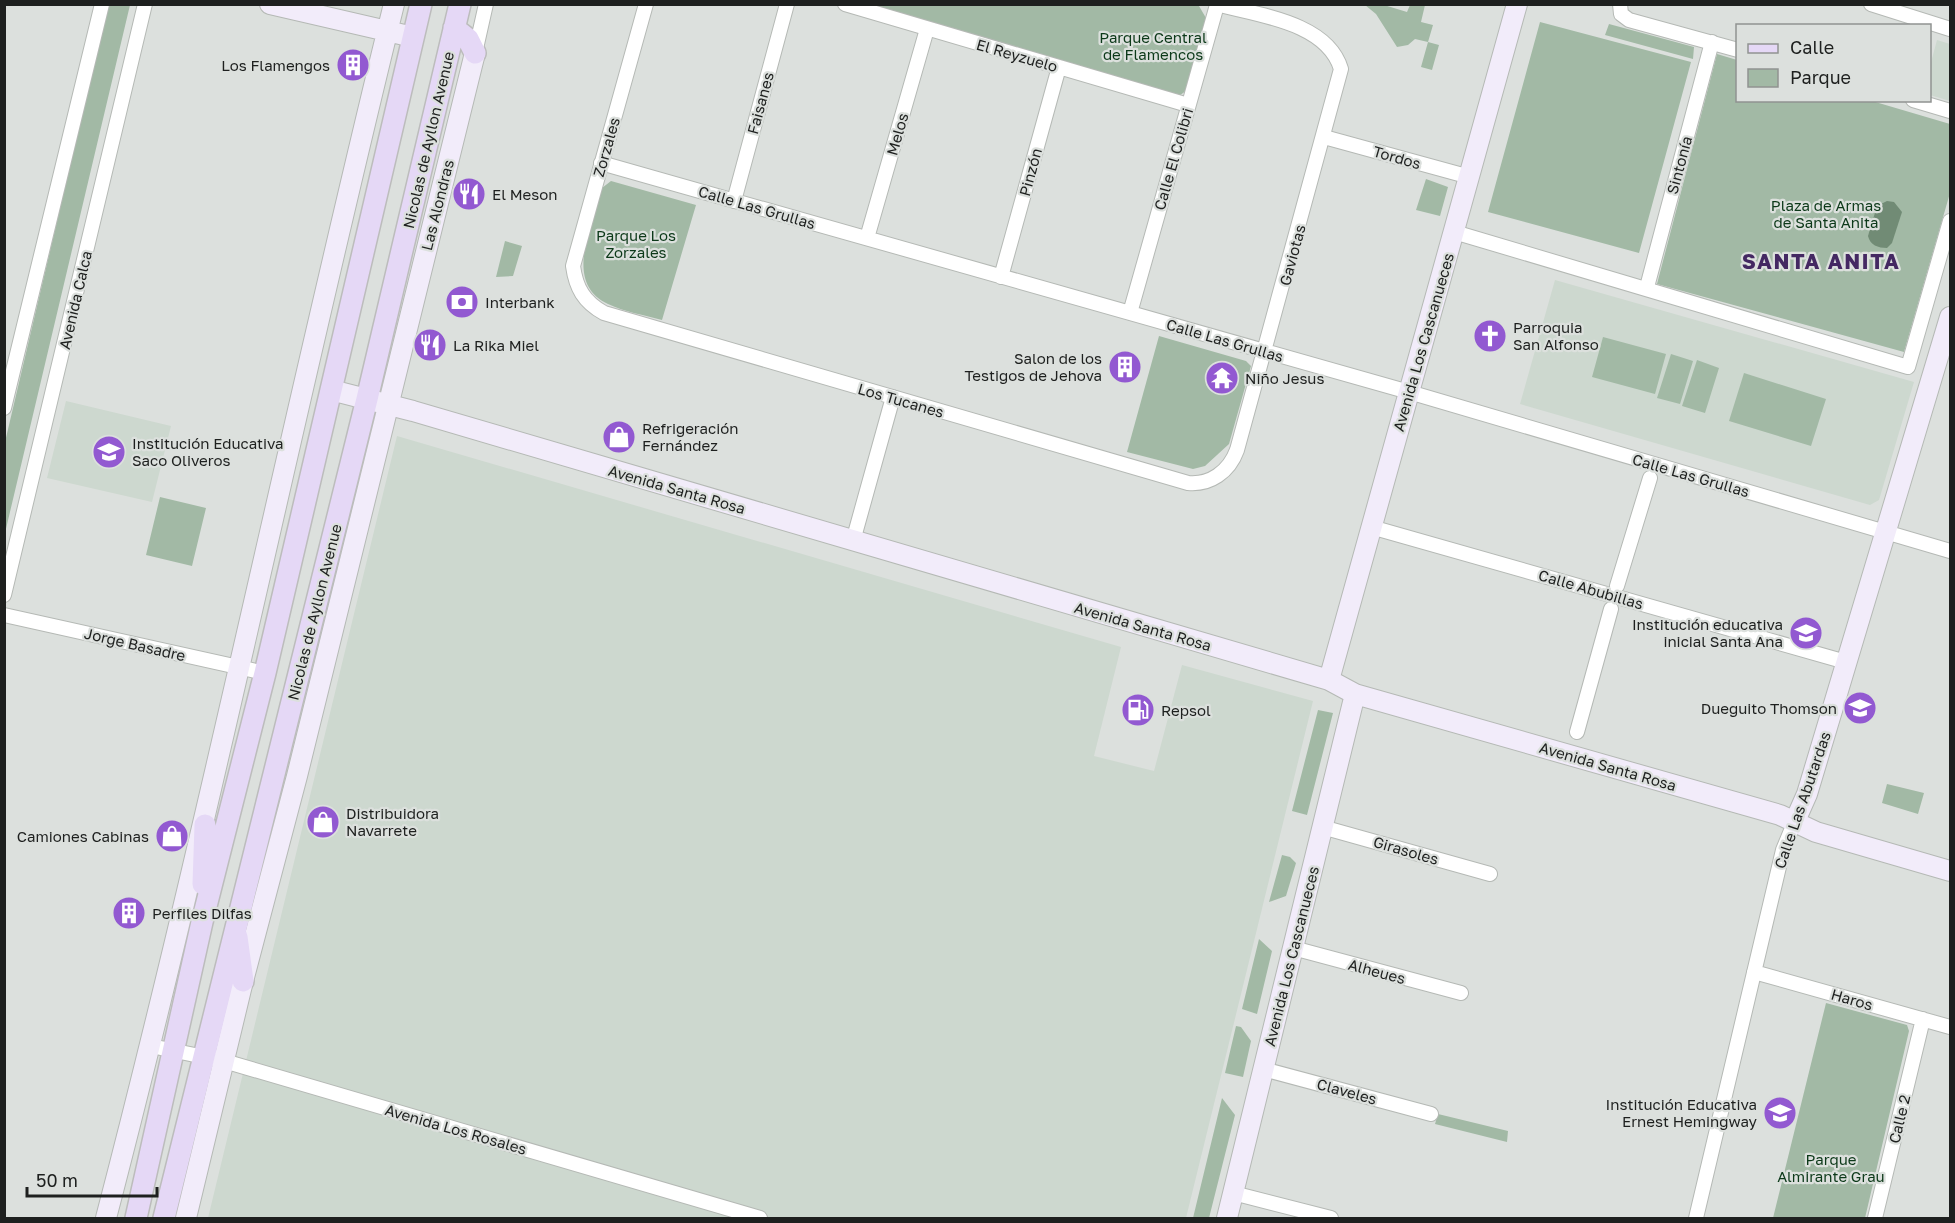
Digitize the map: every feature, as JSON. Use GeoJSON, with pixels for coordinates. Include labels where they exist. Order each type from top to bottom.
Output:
{"type":"FeatureCollection","features":[{"type":"Feature","properties":{"kind":"main road"},"geometry":{"type":"LineString","coordinates":[[136,1218],[176,1051],[202,922],[265,673],[421,4]]}},
{"type":"Feature","properties":{"kind":"main road","name":"Nicolas de Ayllon Avenue"},"geometry":{"type":"LineString","coordinates":[[164,1218],[367,399],[459,4]]}},
{"type":"Feature","properties":{"kind":"main road"},"geometry":{"type":"LineString","coordinates":[[454,28],[468,39],[475,53]]}},
{"type":"Feature","properties":{"kind":"main road"},"geometry":{"type":"LineString","coordinates":[[202,922],[205,825]]}},
{"type":"Feature","properties":{"kind":"main road"},"geometry":{"type":"LineString","coordinates":[[235,925],[243,981]]}},
{"type":"Feature","properties":{"kind":"street"},"geometry":{"type":"LineString","coordinates":[[4,408],[102,4]]}},
{"type":"Feature","properties":{"kind":"street","name":"Avenida Calca"},"geometry":{"type":"LineString","coordinates":[[4,595],[145,4]]}},
{"type":"Feature","properties":{"kind":"street"},"geometry":{"type":"LineString","coordinates":[[270,4],[413,37]]}},
{"type":"Feature","properties":{"kind":"street"},"geometry":{"type":"LineString","coordinates":[[333,18],[348,4]]}},
{"type":"Feature","properties":{"kind":"street"},"geometry":{"type":"LineString","coordinates":[[106,1218],[205,825],[239,668],[393,4]]}},
{"type":"Feature","properties":{"kind":"street","name":"Las Alondras"},"geometry":{"type":"LineString","coordinates":[[390,405],[486,4]]}},
{"type":"Feature","properties":{"kind":"street","name":"Zorzales"},"geometry":{"type":"LineString","coordinates":[[579,291],[573,266],[646,4]]}},
{"type":"Feature","properties":{"kind":"street","name":"Faisanes"},"geometry":{"type":"LineString","coordinates":[[734,201],[787,4]]}},
{"type":"Feature","properties":{"kind":"street","name":"El Reyzuelo"},"geometry":{"type":"LineString","coordinates":[[845,4],[1188,105]]}},
{"type":"Feature","properties":{"kind":"street","name":"Gaviotas"},"geometry":{"type":"LineString","coordinates":[[1216,4],[1296,27],[1324,43],[1341,69],[1237,450],[1227,468]]}},
{"type":"Feature","properties":{"kind":"street","name":"Calle El Colibri"},"geometry":{"type":"LineString","coordinates":[[1130,314],[1216,4]]}},
{"type":"Feature","properties":{"kind":"street","name":"Avenida Los Cascanueces"},"geometry":{"type":"LineString","coordinates":[[1329,680],[1517,4]]}},
{"type":"Feature","properties":{"kind":"street"},"geometry":{"type":"LineString","coordinates":[[1620,4],[1621,14],[1629,20],[1736,50]]}},
{"type":"Feature","properties":{"kind":"street"},"geometry":{"type":"LineString","coordinates":[[1871,4],[1950,29]]}},
{"type":"Feature","properties":{"kind":"street","name":"Melos"},"geometry":{"type":"LineString","coordinates":[[867,238],[927,29]]}},
{"type":"Feature","properties":{"kind":"street","name":"Sintonía"},"geometry":{"type":"LineString","coordinates":[[1647,287],[1712,42]]}},
{"type":"Feature","properties":{"kind":"street","name":"Pinzón"},"geometry":{"type":"LineString","coordinates":[[1001,277],[1059,67]]}},
{"type":"Feature","properties":{"kind":"street"},"geometry":{"type":"LineString","coordinates":[[1920,102],[1950,111]]}},
{"type":"Feature","properties":{"kind":"street","name":"Tordos"},"geometry":{"type":"LineString","coordinates":[[1324,137],[1470,177]]}},
{"type":"Feature","properties":{"kind":"street","name":"Calle Las Grullas"},"geometry":{"type":"LineString","coordinates":[[601,163],[1409,392],[1950,551]]}},
{"type":"Feature","properties":{"kind":"street"},"geometry":{"type":"LineString","coordinates":[[1454,232],[1647,287],[1908,367],[1950,221]]}},
{"type":"Feature","properties":{"kind":"street","name":"Los Tucanes"},"geometry":{"type":"LineString","coordinates":[[579,291],[594,308],[604,313],[1188,483],[1208,482],[1227,468]]}},
{"type":"Feature","properties":{"kind":"street","name":"Calle Las Abutardas"},"geometry":{"type":"LineString","coordinates":[[1696,1218],[1783,850],[1807,794],[1950,317]]}},
{"type":"Feature","properties":{"kind":"street","name":"Avenida Santa Rosa"},"geometry":{"type":"LineString","coordinates":[[331,390],[390,405],[1329,680],[1355,694],[1795,821],[1816,832],[1950,871]]}},
{"type":"Feature","properties":{"kind":"street"},"geometry":{"type":"LineString","coordinates":[[853,541],[893,397]]}},
{"type":"Feature","properties":{"kind":"street","name":"Nicolas de Ayllon Avenue"},"geometry":{"type":"LineString","coordinates":[[186,1218],[243,981],[295,787],[390,405]]}},
{"type":"Feature","properties":{"kind":"street"},"geometry":{"type":"LineString","coordinates":[[1617,586],[1650,478]]}},
{"type":"Feature","properties":{"kind":"street","name":"Calle Abubillas"},"geometry":{"type":"LineString","coordinates":[[1371,527],[1846,662]]}},
{"type":"Feature","properties":{"kind":"street"},"geometry":{"type":"LineString","coordinates":[[1576,732],[1611,609]]}},
{"type":"Feature","properties":{"kind":"street","name":"Jorge Basadre"},"geometry":{"type":"LineString","coordinates":[[4,615],[265,673]]}},
{"type":"Feature","properties":{"kind":"street","name":"Avenida Los Cascanueces"},"geometry":{"type":"LineString","coordinates":[[1227,1218],[1355,694]]}},
{"type":"Feature","properties":{"kind":"street","name":"Girasoles"},"geometry":{"type":"LineString","coordinates":[[1322,827],[1490,873]]}},
{"type":"Feature","properties":{"kind":"street","name":"Alheues"},"geometry":{"type":"LineString","coordinates":[[1293,948],[1461,993]]}},
{"type":"Feature","properties":{"kind":"street","name":"Haros"},"geometry":{"type":"LineString","coordinates":[[1754,972],[1950,1027]]}},
{"type":"Feature","properties":{"kind":"street","name":"Calle 2"},"geometry":{"type":"LineString","coordinates":[[1875,1218],[1923,1019]]}},
{"type":"Feature","properties":{"kind":"street","name":"Avenida Los Rosales"},"geometry":{"type":"LineString","coordinates":[[151,1046],[224,1061],[760,1218]]}},
{"type":"Feature","properties":{"kind":"street","name":"Claveles"},"geometry":{"type":"LineString","coordinates":[[1263,1068],[1431,1114]]}},
{"type":"Feature","properties":{"kind":"street"},"geometry":{"type":"LineString","coordinates":[[1233,1193],[1331,1218]]}},
{"type":"Feature","properties":{"kind":"shaded area"},"geometry":{"type":"Polygon","coordinates":[[[1937,40],[1950,44],[1950,101],[1931,95],[1931,62],[1937,40]]]}},
{"type":"Feature","properties":{"kind":"shaded area"},"geometry":{"type":"Polygon","coordinates":[[[1887,201],[1894,202],[1902,212],[1892,243],[1887,248],[1875,245],[1868,236],[1877,206],[1887,201]]]}},
{"type":"Feature","properties":{"kind":"shaded area"},"geometry":{"type":"Polygon","coordinates":[[[1555,280],[1914,382],[1879,500],[1870,505],[1520,404],[1555,280]]]}},
{"type":"Feature","properties":{"kind":"shaded area","name":"Institución Educativa Saco Oliveros"},"geometry":{"type":"Polygon","coordinates":[[[66,401],[171,426],[152,502],[47,478],[66,401]]]}},
{"type":"Feature","properties":{"kind":"shaded area"},"geometry":{"type":"Polygon","coordinates":[[[397,436],[1121,647],[1094,756],[1154,771],[1182,665],[1313,701],[1186,1218],[208,1218],[397,436]]]}},
{"type":"Feature","properties":{"kind":"green space","name":"Parque Central de Flamencos"},"geometry":{"type":"Polygon","coordinates":[[[1192,4],[1199,6],[1206,18],[1187,90],[1179,96],[865,5],[1192,4]]]}},
{"type":"Feature","properties":{"kind":"green space"},"geometry":{"type":"Polygon","coordinates":[[[108,5],[130,5],[5,533],[5,442],[108,5]]]}},
{"type":"Feature","properties":{"kind":"green space"},"geometry":{"type":"Polygon","coordinates":[[[1365,5],[1384,5],[1407,12],[1410,5],[1425,5],[1421,22],[1433,25],[1428,42],[1415,39],[1408,45],[1397,47],[1376,14],[1365,5]]]}},
{"type":"Feature","properties":{"kind":"green space"},"geometry":{"type":"Polygon","coordinates":[[[1540,22],[1691,62],[1639,253],[1488,212],[1540,22]]]}},
{"type":"Feature","properties":{"kind":"green space"},"geometry":{"type":"Polygon","coordinates":[[[1609,24],[1694,47],[1693,59],[1605,35],[1609,24]]]}},
{"type":"Feature","properties":{"kind":"green space"},"geometry":{"type":"Polygon","coordinates":[[[1428,42],[1439,45],[1432,70],[1421,67],[1428,42]]]}},
{"type":"Feature","properties":{"kind":"green space","name":"Plaza de Armas de Santa Anita"},"geometry":{"type":"Polygon","coordinates":[[[1717,54],[1736,60],[1736,102],[1875,102],[1950,124],[1950,193],[1904,352],[1657,284],[1717,54]]]}},
{"type":"Feature","properties":{"kind":"green space"},"geometry":{"type":"Polygon","coordinates":[[[1426,179],[1448,187],[1440,216],[1416,210],[1426,179]]]}},
{"type":"Feature","properties":{"kind":"green space","name":"Parque Los Zorzales"},"geometry":{"type":"Polygon","coordinates":[[[611,181],[696,205],[662,320],[608,304],[594,294],[586,282],[584,251],[602,188],[611,181]]]}},
{"type":"Feature","properties":{"kind":"green space"},"geometry":{"type":"Polygon","coordinates":[[[505,241],[522,246],[513,276],[496,277],[505,241]]]}},
{"type":"Feature","properties":{"kind":"green space"},"geometry":{"type":"Polygon","coordinates":[[[1159,336],[1246,361],[1251,366],[1229,444],[1205,466],[1193,469],[1127,452],[1159,336]]]}},
{"type":"Feature","properties":{"kind":"green space"},"geometry":{"type":"Polygon","coordinates":[[[1603,337],[1666,354],[1655,394],[1592,377],[1603,337]]]}},
{"type":"Feature","properties":{"kind":"green space"},"geometry":{"type":"Polygon","coordinates":[[[1671,354],[1693,361],[1680,404],[1657,398],[1671,354]]]}},
{"type":"Feature","properties":{"kind":"green space"},"geometry":{"type":"Polygon","coordinates":[[[1697,360],[1719,368],[1705,413],[1682,406],[1697,360]]]}},
{"type":"Feature","properties":{"kind":"green space"},"geometry":{"type":"Polygon","coordinates":[[[1744,373],[1826,399],[1811,446],[1729,421],[1744,373]]]}},
{"type":"Feature","properties":{"kind":"green space"},"geometry":{"type":"Polygon","coordinates":[[[160,497],[206,508],[192,566],[146,555],[160,497]]]}},
{"type":"Feature","properties":{"kind":"green space"},"geometry":{"type":"Polygon","coordinates":[[[1318,710],[1333,713],[1307,815],[1292,811],[1318,710]]]}},
{"type":"Feature","properties":{"kind":"green space"},"geometry":{"type":"Polygon","coordinates":[[[1887,784],[1924,793],[1918,814],[1882,803],[1887,784]]]}},
{"type":"Feature","properties":{"kind":"green space"},"geometry":{"type":"Polygon","coordinates":[[[1282,855],[1290,857],[1296,863],[1286,896],[1269,902],[1282,855]]]}},
{"type":"Feature","properties":{"kind":"green space"},"geometry":{"type":"Polygon","coordinates":[[[1259,939],[1272,951],[1257,1014],[1242,1009],[1259,939]]]}},
{"type":"Feature","properties":{"kind":"green space","name":"Parque Almirante Grau"},"geometry":{"type":"Polygon","coordinates":[[[1826,1003],[1907,1025],[1909,1031],[1865,1218],[1773,1218],[1826,1003]]]}},
{"type":"Feature","properties":{"kind":"green space"},"geometry":{"type":"Polygon","coordinates":[[[1236,1026],[1241,1027],[1251,1041],[1243,1077],[1225,1073],[1236,1026]]]}},
{"type":"Feature","properties":{"kind":"green space"},"geometry":{"type":"Polygon","coordinates":[[[1222,1098],[1235,1115],[1209,1218],[1193,1218],[1222,1098]]]}},
{"type":"Feature","properties":{"kind":"green space"},"geometry":{"type":"Polygon","coordinates":[[[1438,1114],[1508,1131],[1507,1142],[1435,1124],[1438,1114]]]}},
{"type":"Feature","properties":{"kind":"place","name":"Los Flamengos"},"geometry":{"type":"Point","coordinates":[353,65]}},
{"type":"Feature","properties":{"kind":"place","name":"El Meson"},"geometry":{"type":"Point","coordinates":[469,194]}},
{"type":"Feature","properties":{"kind":"place","name":"Interbank"},"geometry":{"type":"Point","coordinates":[462,302]}},
{"type":"Feature","properties":{"kind":"place","name":"Parroquia San Alfonso"},"geometry":{"type":"Point","coordinates":[1490,336]}},
{"type":"Feature","properties":{"kind":"place","name":"La Rika Miel"},"geometry":{"type":"Point","coordinates":[430,345]}},
{"type":"Feature","properties":{"kind":"place","name":"Salon de los Testigos de Jehova"},"geometry":{"type":"Point","coordinates":[1125,367]}},
{"type":"Feature","properties":{"kind":"place","name":"Niño Jesus"},"geometry":{"type":"Point","coordinates":[1222,378]}},
{"type":"Feature","properties":{"kind":"place","name":"Refrigeración Fernández"},"geometry":{"type":"Point","coordinates":[619,437]}},
{"type":"Feature","properties":{"kind":"place","name":"Institución Educativa Saco Oliveros"},"geometry":{"type":"Point","coordinates":[109,452]}},
{"type":"Feature","properties":{"kind":"place","name":"Institución educativa inicial Santa Ana"},"geometry":{"type":"Point","coordinates":[1806,633]}},
{"type":"Feature","properties":{"kind":"place","name":"Dueguito Thomson"},"geometry":{"type":"Point","coordinates":[1860,708]}},
{"type":"Feature","properties":{"kind":"place","name":"Repsol"},"geometry":{"type":"Point","coordinates":[1138,710]}},
{"type":"Feature","properties":{"kind":"place","name":"Distribuidora Navarrete"},"geometry":{"type":"Point","coordinates":[323,822]}},
{"type":"Feature","properties":{"kind":"place","name":"Camiones Cabinas"},"geometry":{"type":"Point","coordinates":[172,836]}},
{"type":"Feature","properties":{"kind":"place","name":"Perfiles Dilfas"},"geometry":{"type":"Point","coordinates":[129,913]}},
{"type":"Feature","properties":{"kind":"place","name":"Institución Educativa Ernest Hemingway"},"geometry":{"type":"Point","coordinates":[1780,1113]}},
{"type":"Feature","properties":{"kind":"district","name":"SANTA ANITA"},"geometry":{"type":"Point","coordinates":[1821,261]}}]}
